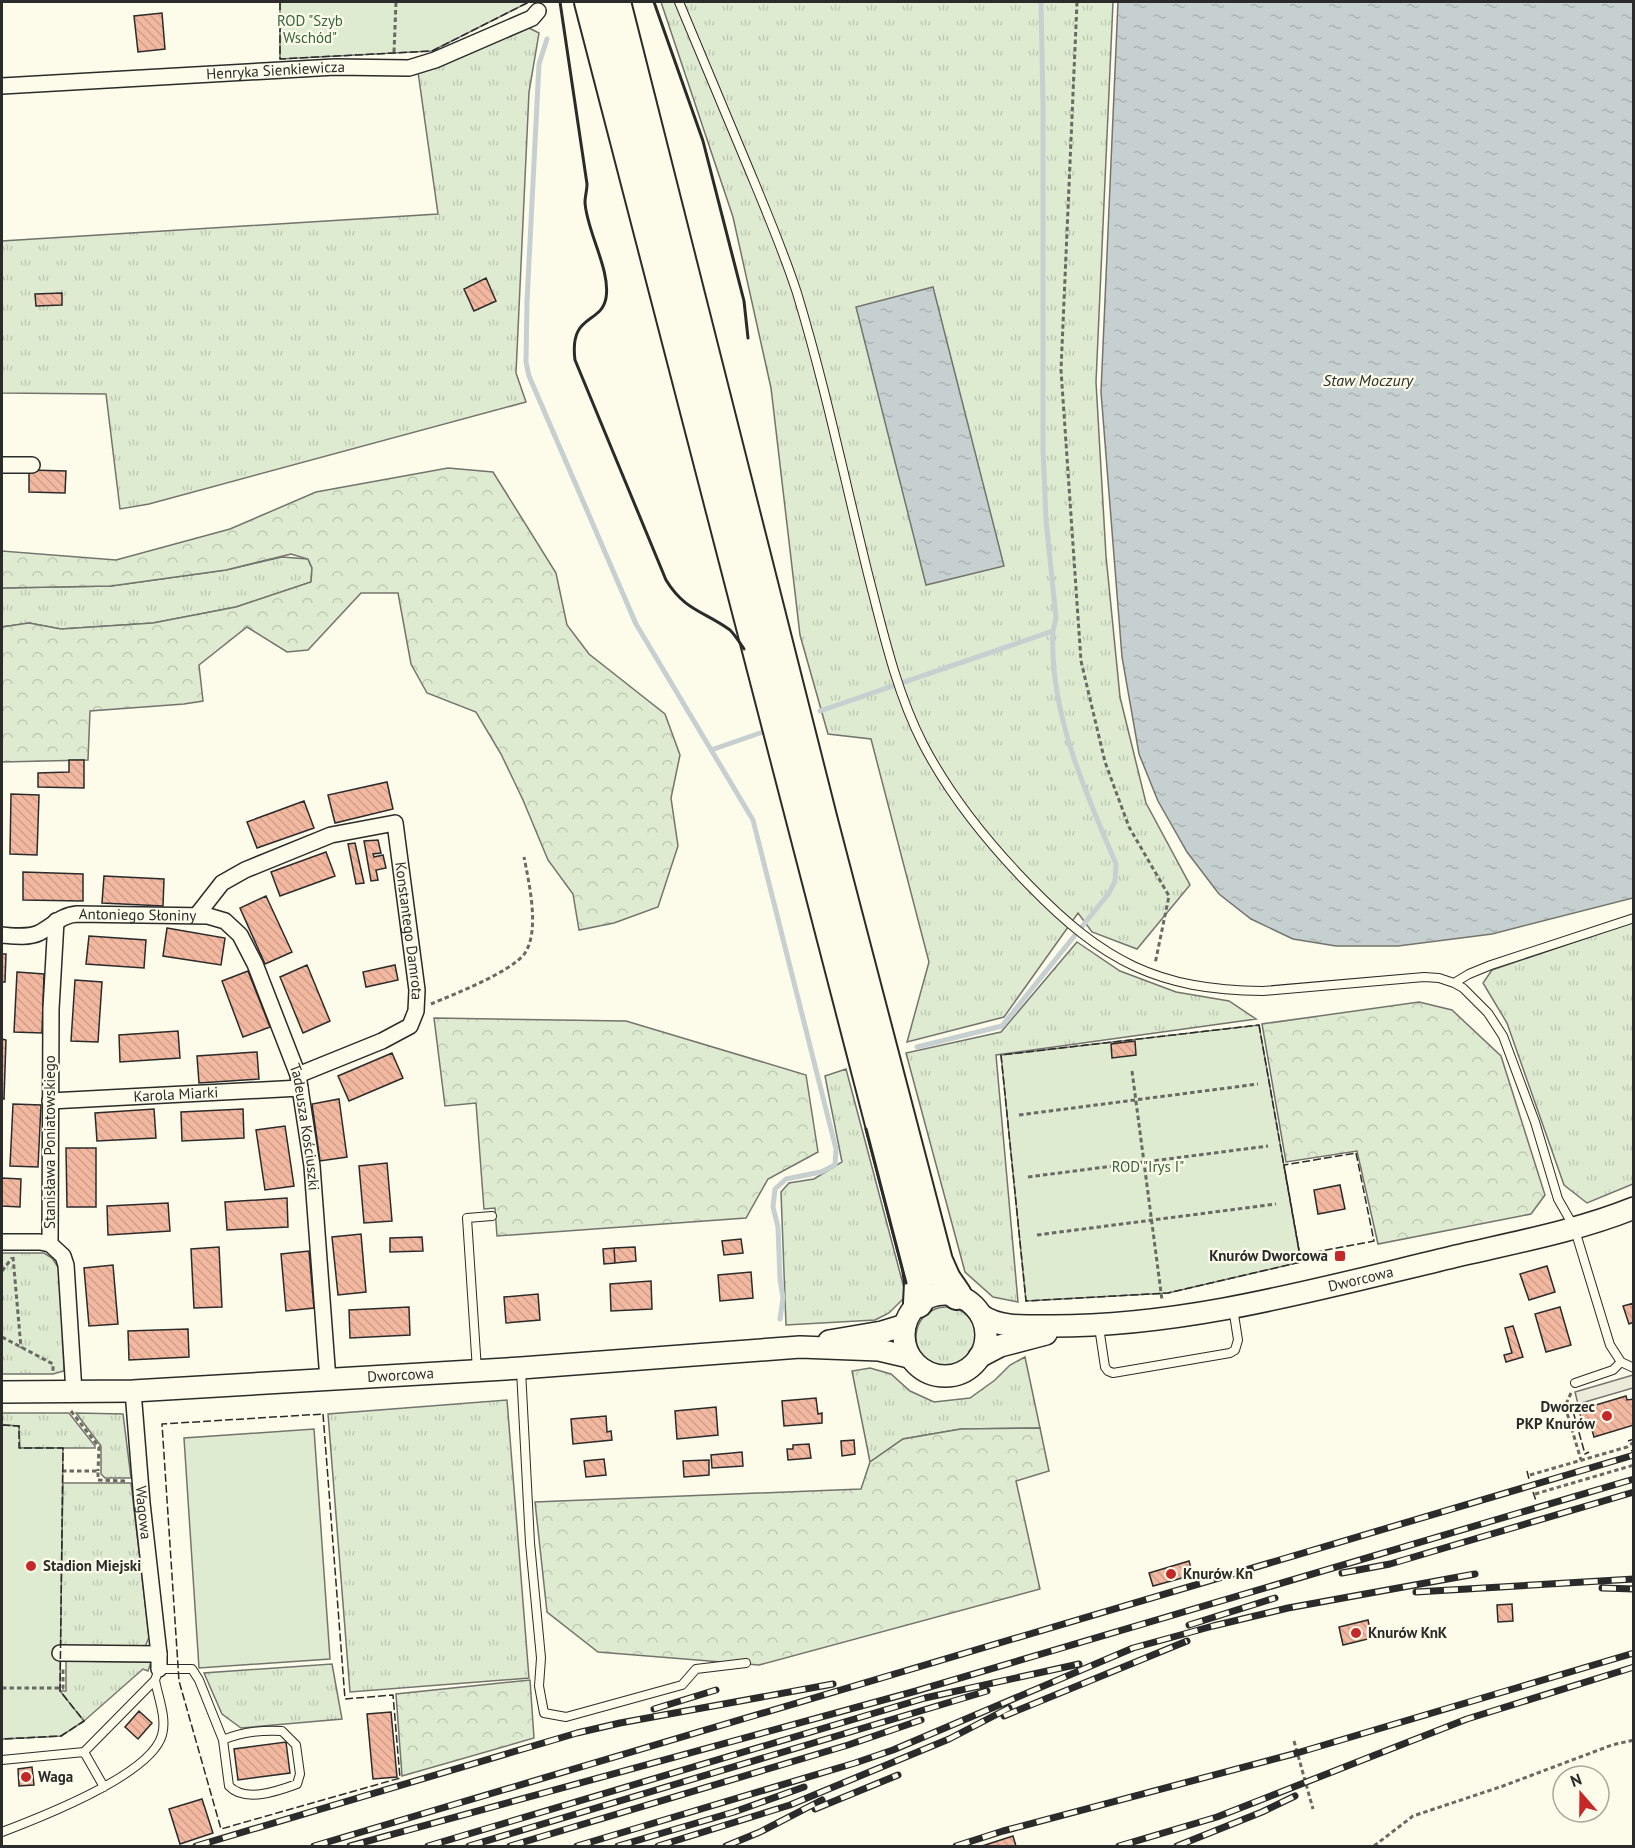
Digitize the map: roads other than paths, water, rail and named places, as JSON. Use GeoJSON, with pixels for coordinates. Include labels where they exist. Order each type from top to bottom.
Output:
{"type":"FeatureCollection","features":[{"type":"Feature","properties":{"kind":"highway"},"geometry":{"type":"LineString","coordinates":[[589,2],[917,1267],[920,1283],[911,1314]]}},
{"type":"Feature","properties":{"kind":"highway"},"geometry":{"type":"LineString","coordinates":[[616,2],[823,821],[938,1261],[957,1295]]}},
{"type":"Feature","properties":{"kind":"main road","name":"Dworcowa"},"geometry":{"type":"LineString","coordinates":[[979,1357],[1000,1346],[1020,1340],[1090,1326],[1164,1319],[1233,1307],[1574,1227],[1634,1208]]}},
{"type":"Feature","properties":{"kind":"main road"},"geometry":{"type":"LineString","coordinates":[[936,1294],[957,1295],[974,1306],[981,1315],[986,1335],[984,1346],[979,1357],[961,1372],[950,1376],[926,1372],[909,1358],[904,1345],[911,1314],[936,1294]]}},
{"type":"Feature","properties":{"kind":"main road","name":"Dworcowa"},"geometry":{"type":"LineString","coordinates":[[2,1392],[66,1398],[133,1391],[477,1371],[800,1347],[882,1332],[911,1314]]}},
{"type":"Feature","properties":{"kind":"main road","name":"Dworcowa"},"geometry":{"type":"LineString","coordinates":[[981,1315],[993,1322],[1014,1325],[1090,1326]]}},
{"type":"Feature","properties":{"kind":"main road","name":"Dworcowa"},"geometry":{"type":"LineString","coordinates":[[800,1347],[879,1350],[909,1358]]}},
{"type":"Feature","properties":{"kind":"street","name":"Henryka Sienkiewicza"},"geometry":{"type":"LineString","coordinates":[[2,86],[335,68],[409,68],[435,60],[532,18],[538,6]]}},
{"type":"Feature","properties":{"kind":"street"},"geometry":{"type":"LineString","coordinates":[[2,465],[32,465]]}},
{"type":"Feature","properties":{"kind":"street","name":"Antoniego Słoniny"},"geometry":{"type":"LineString","coordinates":[[2,935],[32,936],[70,914],[197,915],[222,883],[262,861],[332,835],[395,823]]}},
{"type":"Feature","properties":{"kind":"street","name":"Konstantego Damrota"},"geometry":{"type":"LineString","coordinates":[[299,1081],[410,1026],[416,1011],[417,990],[395,823]]}},
{"type":"Feature","properties":{"kind":"street","name":"Tadeusza Kościuszki"},"geometry":{"type":"LineString","coordinates":[[197,915],[225,921],[240,935],[259,974],[299,1081],[312,1166],[328,1380]]}},
{"type":"Feature","properties":{"kind":"street","name":"Stanisława Poniatowskiego"},"geometry":{"type":"LineString","coordinates":[[56,921],[52,988],[50,1244],[63,1256],[66,1265],[66,1398]]}},
{"type":"Feature","properties":{"kind":"street","name":"Karola Miarki"},"geometry":{"type":"LineString","coordinates":[[50,1101],[299,1081]]}},
{"type":"Feature","properties":{"kind":"street"},"geometry":{"type":"LineString","coordinates":[[2,1242],[50,1244]]}},
{"type":"Feature","properties":{"kind":"street","name":"Wagowa"},"geometry":{"type":"LineString","coordinates":[[133,1391],[158,1668]]}},
{"type":"Feature","properties":{"kind":"street"},"geometry":{"type":"LineString","coordinates":[[61,1653],[158,1668]]}},
{"type":"Feature","properties":{"kind":"lane"},"geometry":{"type":"LineString","coordinates":[[679,2],[769,218],[794,285],[895,676],[923,744],[962,809],[1012,868],[1072,927],[1109,954],[1173,982],[1237,991],[1263,991],[1424,977],[1439,978],[1454,983],[1477,999],[1503,1036],[1535,1122],[1558,1199],[1574,1227],[1610,1345],[1621,1362],[1634,1368]]}},
{"type":"Feature","properties":{"kind":"lane"},"geometry":{"type":"LineString","coordinates":[[1454,983],[1485,968],[1634,918]]}},
{"type":"Feature","properties":{"kind":"lane"},"geometry":{"type":"LineString","coordinates":[[477,1371],[467,1218],[492,1215]]}},
{"type":"Feature","properties":{"kind":"lane"},"geometry":{"type":"LineString","coordinates":[[1090,1326],[1106,1367],[1113,1373],[1230,1353],[1235,1350],[1239,1340],[1233,1307]]}},
{"type":"Feature","properties":{"kind":"lane"},"geometry":{"type":"LineString","coordinates":[[1575,1383],[1606,1374],[1621,1362]]}},
{"type":"Feature","properties":{"kind":"lane"},"geometry":{"type":"LineString","coordinates":[[521,1368],[529,1532],[542,1658],[539,1686],[544,1713],[566,1718],[682,1685],[696,1669],[746,1663]]}},
{"type":"Feature","properties":{"kind":"lane"},"geometry":{"type":"LineString","coordinates":[[158,1668],[192,1669],[199,1680],[223,1740],[229,1786],[234,1791],[250,1795],[297,1784],[300,1774],[296,1745],[282,1731],[268,1730],[231,1736],[223,1740]]}},
{"type":"Feature","properties":{"kind":"lane"},"geometry":{"type":"LineString","coordinates":[[2,1760],[84,1752],[158,1668]]}},
{"type":"Feature","properties":{"kind":"lane"},"geometry":{"type":"LineString","coordinates":[[2,1832],[77,1802],[104,1787],[157,1748],[163,1733],[158,1668]]}},
{"type":"Feature","properties":{"kind":"lane"},"geometry":{"type":"LineString","coordinates":[[84,1752],[104,1787]]}},
{"type":"Feature","properties":{"kind":"water","name":"Staw Moczury"},"geometry":{"type":"Polygon","coordinates":[[[1118,2],[1633,2],[1633,898],[1492,934],[1398,946],[1336,946],[1293,939],[1251,919],[1219,894],[1187,852],[1158,801],[1139,754],[1122,657],[1101,392],[1118,2]]]}},
{"type":"Feature","properties":{"kind":"water"},"geometry":{"type":"Polygon","coordinates":[[[933,287],[1004,566],[926,585],[856,307],[933,287]]]}},
{"type":"Feature","properties":{"kind":"waterway"},"geometry":{"type":"LineString","coordinates":[[820,711],[1053,631],[1056,618],[1046,520],[1043,448],[1041,2]]}},
{"type":"Feature","properties":{"kind":"waterway"},"geometry":{"type":"LineString","coordinates":[[547,39],[539,64],[527,301],[526,362],[529,376],[636,624],[753,820],[836,1149],[835,1165],[821,1172],[786,1179],[775,1189],[773,1207],[778,1227],[783,1298],[780,1319]]}},
{"type":"Feature","properties":{"kind":"waterway"},"geometry":{"type":"LineString","coordinates":[[917,1047],[1002,1026],[1109,893],[1115,881],[1116,864],[1081,780],[1063,721],[1053,661],[1053,631]]}},
{"type":"Feature","properties":{"kind":"waterway"},"geometry":{"type":"LineString","coordinates":[[711,750],[763,732]]}},
{"type":"Feature","properties":{"kind":"railway"},"geometry":{"type":"LineString","coordinates":[[314,1846],[1634,1455]]}},
{"type":"Feature","properties":{"kind":"railway"},"geometry":{"type":"LineString","coordinates":[[350,1846],[916,1691],[1634,1479]]}},
{"type":"Feature","properties":{"kind":"railway"},"geometry":{"type":"LineString","coordinates":[[1342,1573],[1390,1564],[1634,1492]]}},
{"type":"Feature","properties":{"kind":"railway"},"geometry":{"type":"LineString","coordinates":[[577,1846],[893,1750],[1133,1648],[1288,1608],[1475,1574]]}},
{"type":"Feature","properties":{"kind":"railway"},"geometry":{"type":"LineString","coordinates":[[1416,1592],[1634,1579]]}},
{"type":"Feature","properties":{"kind":"railway"},"geometry":{"type":"LineString","coordinates":[[1602,1588],[1634,1589]]}},
{"type":"Feature","properties":{"kind":"railway"},"geometry":{"type":"LineString","coordinates":[[1189,1625],[1275,1598]]}},
{"type":"Feature","properties":{"kind":"railway"},"geometry":{"type":"LineString","coordinates":[[1004,1716],[1187,1641]]}},
{"type":"Feature","properties":{"kind":"railway"},"geometry":{"type":"LineString","coordinates":[[956,1846],[1003,1831],[1297,1753],[1634,1653]]}},
{"type":"Feature","properties":{"kind":"railway"},"geometry":{"type":"LineString","coordinates":[[428,1846],[925,1698],[1079,1664]]}},
{"type":"Feature","properties":{"kind":"railway"},"geometry":{"type":"LineString","coordinates":[[1119,1846],[1217,1817],[1467,1719],[1634,1667]]}},
{"type":"Feature","properties":{"kind":"railway"},"geometry":{"type":"LineString","coordinates":[[196,1846],[577,1733],[833,1684]]}},
{"type":"Feature","properties":{"kind":"railway"},"geometry":{"type":"LineString","coordinates":[[654,1709],[716,1690]]}},
{"type":"Feature","properties":{"kind":"railway"},"geometry":{"type":"LineString","coordinates":[[469,1846],[987,1691]]}},
{"type":"Feature","properties":{"kind":"railway"},"geometry":{"type":"LineString","coordinates":[[658,1846],[790,1805],[949,1739],[1009,1708]]}},
{"type":"Feature","properties":{"kind":"railway"},"geometry":{"type":"LineString","coordinates":[[510,1846],[848,1745],[921,1720]]}},
{"type":"Feature","properties":{"kind":"railway"},"geometry":{"type":"LineString","coordinates":[[815,1809],[898,1775]]}},
{"type":"Feature","properties":{"kind":"railway"},"geometry":{"type":"LineString","coordinates":[[618,1846],[734,1812],[804,1787]]}},
{"type":"Feature","properties":{"kind":"railway"},"geometry":{"type":"LineString","coordinates":[[1177,1846],[1262,1812],[1295,1796]]}},
{"type":"Feature","properties":{"kind":"railway"},"geometry":{"type":"LineString","coordinates":[[726,1846],[760,1832],[822,1800]]}},
{"type":"Feature","properties":{"kind":"place","name":"Knurów Dworcowa"},"geometry":{"type":"Point","coordinates":[1340,1256]}},
{"type":"Feature","properties":{"kind":"place","name":"Dworzec PKP Knurów"},"geometry":{"type":"Point","coordinates":[1607,1416]}},
{"type":"Feature","properties":{"kind":"place","name":"Stadion Miejski"},"geometry":{"type":"Point","coordinates":[31,1566]}},
{"type":"Feature","properties":{"kind":"place","name":"Knurów Kn"},"geometry":{"type":"Point","coordinates":[1171,1574]}},
{"type":"Feature","properties":{"kind":"place","name":"Knurów KnK"},"geometry":{"type":"Point","coordinates":[1356,1633]}},
{"type":"Feature","properties":{"kind":"place","name":"Waga"},"geometry":{"type":"Point","coordinates":[26,1777]}},
{"type":"Feature","properties":{"kind":"park label","name":"ROD \"Szyb Wschód\""},"geometry":{"type":"Point","coordinates":[310,30]}},
{"type":"Feature","properties":{"kind":"park label","name":"ROD \"Irys I\""},"geometry":{"type":"Point","coordinates":[1148,1167]}}]}
